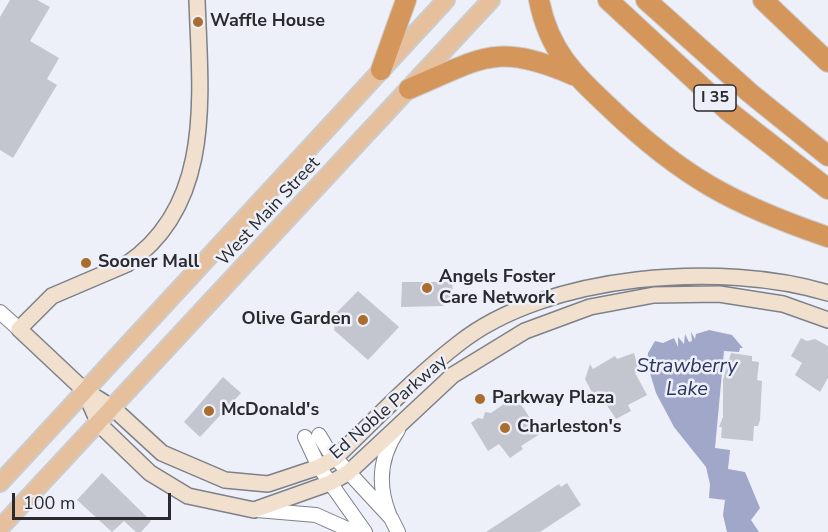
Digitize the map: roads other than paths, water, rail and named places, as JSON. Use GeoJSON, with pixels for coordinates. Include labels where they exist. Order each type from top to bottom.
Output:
{"type":"FeatureCollection","features":[{"type":"Feature","properties":{"kind":"highway"},"geometry":{"type":"LineString","coordinates":[[381,70],[406,0]]}},
{"type":"Feature","properties":{"kind":"highway"},"geometry":{"type":"LineString","coordinates":[[539,0],[552,40],[566,64],[663,156],[702,183],[773,218],[828,237]]}},
{"type":"Feature","properties":{"kind":"highway","name":"I 35"},"geometry":{"type":"LineString","coordinates":[[608,0],[727,110],[828,189]]}},
{"type":"Feature","properties":{"kind":"highway","name":"I 35"},"geometry":{"type":"LineString","coordinates":[[646,0],[750,93],[828,156]]}},
{"type":"Feature","properties":{"kind":"highway"},"geometry":{"type":"LineString","coordinates":[[763,0],[828,62]]}},
{"type":"Feature","properties":{"kind":"highway"},"geometry":{"type":"LineString","coordinates":[[409,89],[465,63],[501,56],[532,59],[577,76]]}},
{"type":"Feature","properties":{"kind":"main road"},"geometry":{"type":"LineString","coordinates":[[19,329],[52,296],[127,264],[138,257],[158,237],[175,211],[192,170],[200,135],[197,0]]}},
{"type":"Feature","properties":{"kind":"main road","name":"West Main Street"},"geometry":{"type":"LineString","coordinates":[[0,483],[446,0]]}},
{"type":"Feature","properties":{"kind":"main road","name":"West Main Street"},"geometry":{"type":"LineString","coordinates":[[0,528],[491,0]]}},
{"type":"Feature","properties":{"kind":"main road","name":"Ed Noble Parkway"},"geometry":{"type":"LineString","coordinates":[[19,329],[84,390],[113,408],[162,453],[225,480],[268,484],[320,467],[335,458],[458,343],[515,309],[620,280],[730,275],[794,283],[828,293]]}},
{"type":"Feature","properties":{"kind":"main road","name":"Ed Noble Parkway"},"geometry":{"type":"LineString","coordinates":[[84,390],[99,424],[150,473],[188,496],[255,510],[330,483],[348,473],[453,375],[525,331],[590,307],[654,295],[719,294],[783,303],[828,320]]}},
{"type":"Feature","properties":{"kind":"street","name":"Ed Noble Parkway"},"geometry":{"type":"LineString","coordinates":[[0,312],[19,329]]}},
{"type":"Feature","properties":{"kind":"street"},"geometry":{"type":"LineString","coordinates":[[398,532],[391,519],[381,483],[382,467],[390,442],[404,420]]}},
{"type":"Feature","properties":{"kind":"street"},"geometry":{"type":"LineString","coordinates":[[319,435],[335,458],[391,519]]}},
{"type":"Feature","properties":{"kind":"street"},"geometry":{"type":"LineString","coordinates":[[305,437],[330,483],[365,532]]}},
{"type":"Feature","properties":{"kind":"street"},"geometry":{"type":"LineString","coordinates":[[255,510],[316,515],[354,532]]}},
{"type":"Feature","properties":{"kind":"water","name":"Strawberry Lake"},"geometry":{"type":"Polygon","coordinates":[[[709,330],[732,335],[743,348],[740,348],[739,352],[724,351],[715,448],[730,450],[728,469],[745,472],[760,508],[751,520],[759,532],[727,532],[723,515],[725,500],[709,498],[710,484],[706,467],[674,427],[656,393],[647,363],[648,353],[655,341],[663,343],[674,338],[678,347],[678,337],[684,344],[685,334],[689,342],[692,341],[691,332],[695,339],[696,334],[709,330]]]}},
{"type":"Feature","properties":{"kind":"place","name":"Waffle House"},"geometry":{"type":"Point","coordinates":[198,22]}},
{"type":"Feature","properties":{"kind":"place","name":"Sooner Mall"},"geometry":{"type":"Point","coordinates":[86,263]}},
{"type":"Feature","properties":{"kind":"place","name":"Angels Foster Care Network"},"geometry":{"type":"Point","coordinates":[427,288]}},
{"type":"Feature","properties":{"kind":"place","name":"Olive Garden"},"geometry":{"type":"Point","coordinates":[363,320]}},
{"type":"Feature","properties":{"kind":"place","name":"Parkway Plaza"},"geometry":{"type":"Point","coordinates":[480,399]}},
{"type":"Feature","properties":{"kind":"place","name":"McDonald's"},"geometry":{"type":"Point","coordinates":[209,411]}},
{"type":"Feature","properties":{"kind":"place","name":"Charleston's"},"geometry":{"type":"Point","coordinates":[505,428]}}]}
